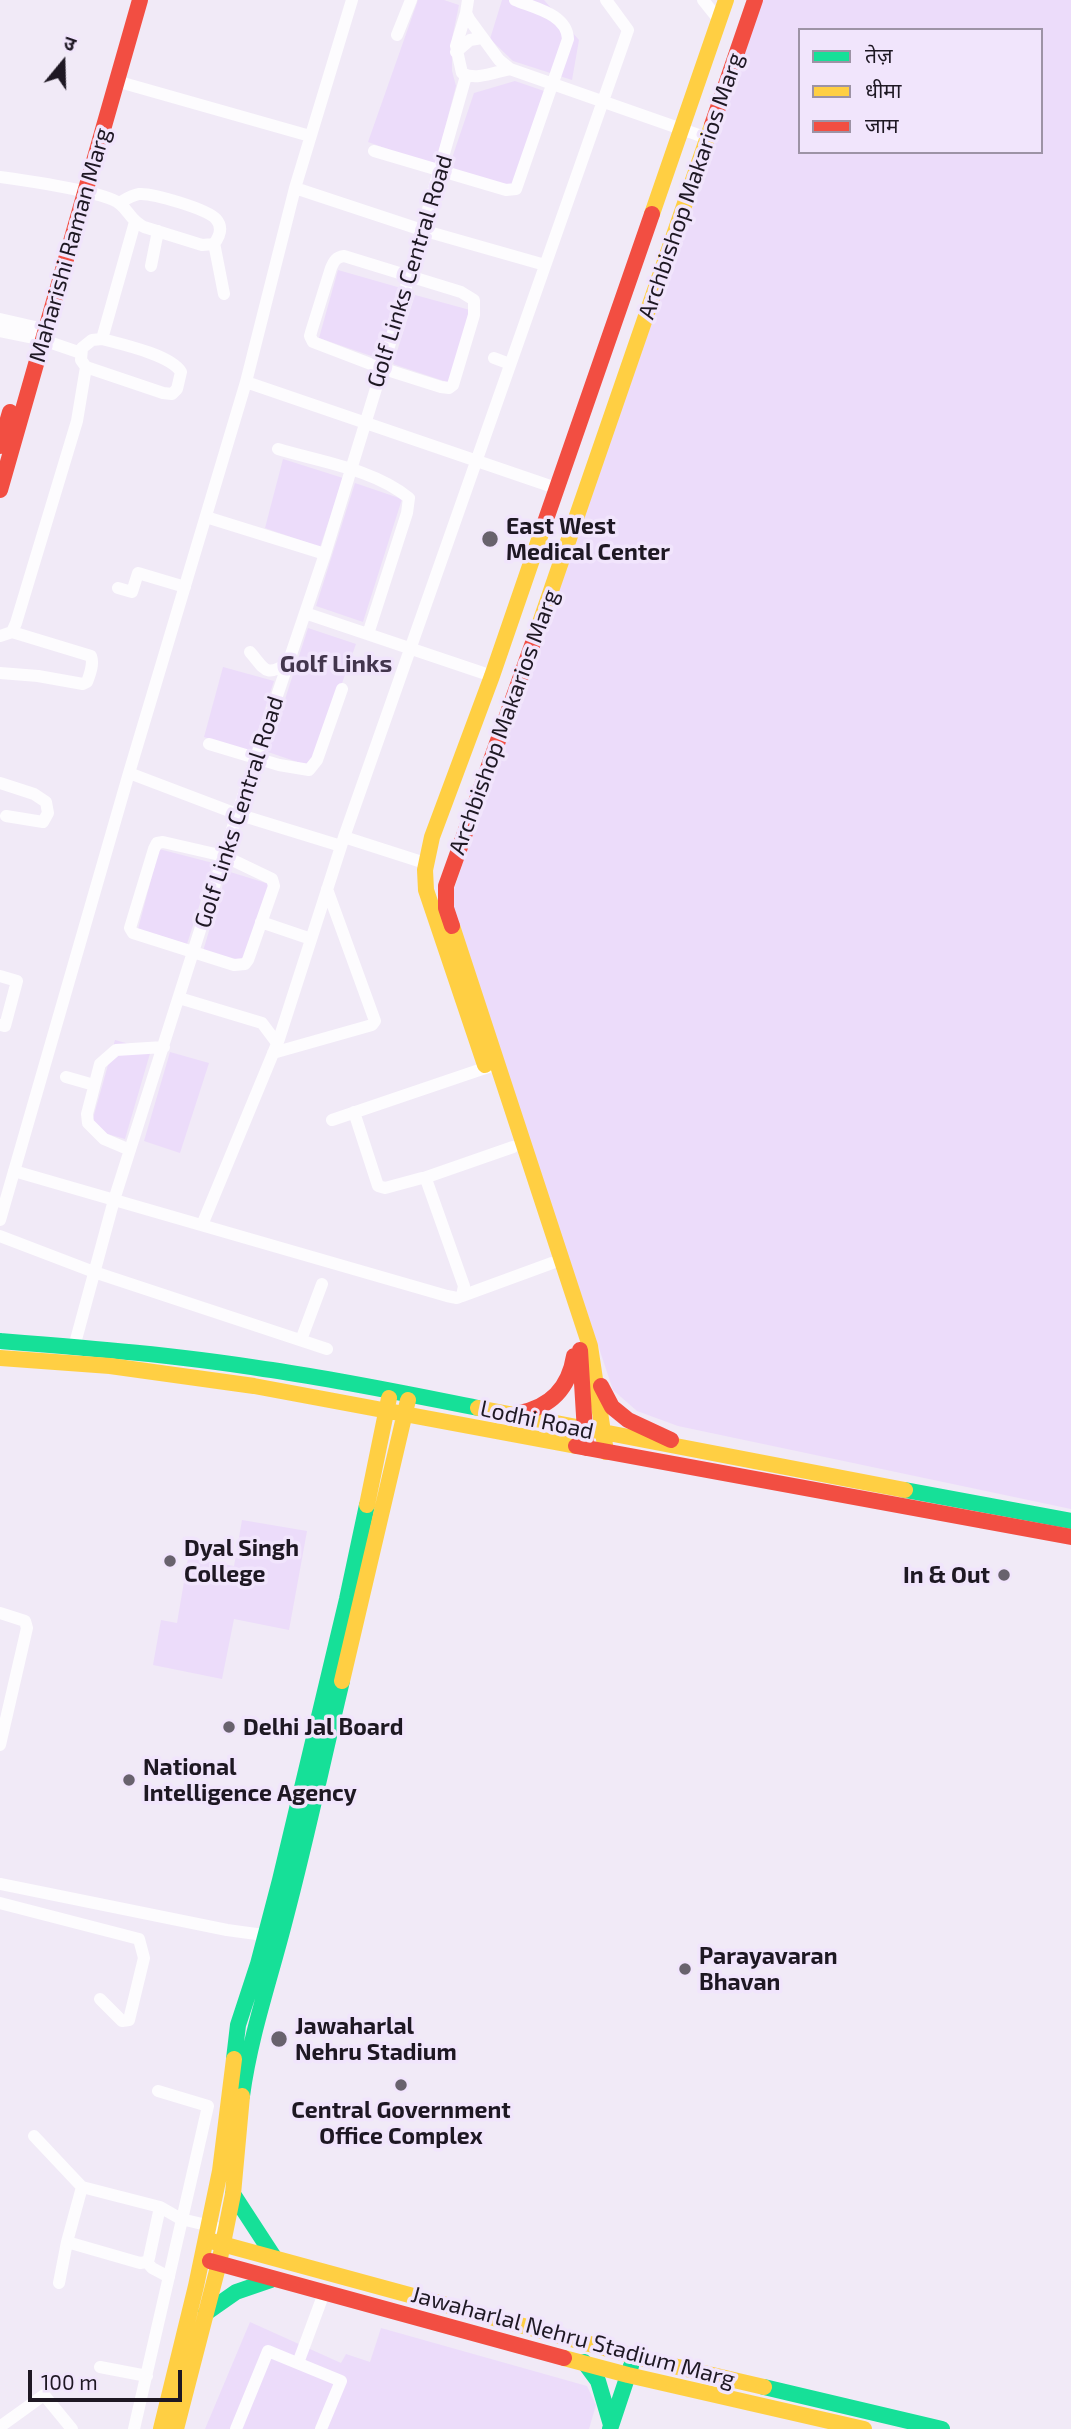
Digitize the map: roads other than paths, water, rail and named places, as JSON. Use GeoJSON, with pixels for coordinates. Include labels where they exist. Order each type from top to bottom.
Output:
{"type":"FeatureCollection","features":[{"type":"Feature","properties":{"kind":"street","name":"Maharishi Raman Marg"},"geometry":{"type":"LineString","coordinates":[[80,191],[131,0]]}},
{"type":"Feature","properties":{"kind":"street","name":"Maharishi Raman Marg"},"geometry":{"type":"LineString","coordinates":[[0,446],[140,0]]}},
{"type":"Feature","properties":{"kind":"street"},"geometry":{"type":"LineString","coordinates":[[0,1220],[129,773],[246,382],[295,188],[352,0]]}},
{"type":"Feature","properties":{"kind":"street"},"geometry":{"type":"LineString","coordinates":[[397,35],[411,0]]}},
{"type":"Feature","properties":{"kind":"street"},"geometry":{"type":"LineString","coordinates":[[374,151],[506,190],[516,189],[568,39],[567,32],[558,19],[515,0]]}},
{"type":"Feature","properties":{"kind":"street"},"geometry":{"type":"LineString","coordinates":[[202,1225],[275,1048],[342,841],[628,30],[606,0]]}},
{"type":"Feature","properties":{"kind":"street"},"geometry":{"type":"LineString","coordinates":[[703,0],[719,20]]}},
{"type":"Feature","properties":{"kind":"street","name":"Archbishop Makarios Marg"},"geometry":{"type":"LineString","coordinates":[[606,1452],[583,1341],[492,1066],[423,878],[432,837],[492,676],[726,0]]}},
{"type":"Feature","properties":{"kind":"street","name":"Archbishop Makarios Marg"},"geometry":{"type":"LineString","coordinates":[[586,1448],[580,1348],[583,1341],[552,1263],[513,1147],[446,908],[446,886],[559,569],[755,0]]}},
{"type":"Feature","properties":{"kind":"street"},"geometry":{"type":"LineString","coordinates":[[467,6],[457,39],[456,52],[460,68],[467,76],[474,77],[509,69]]}},
{"type":"Feature","properties":{"kind":"street"},"geometry":{"type":"LineString","coordinates":[[467,6],[482,38],[509,69],[707,138]]}},
{"type":"Feature","properties":{"kind":"street"},"geometry":{"type":"LineString","coordinates":[[456,52],[470,40],[482,38]]}},
{"type":"Feature","properties":{"kind":"street","name":"Golf Links Central Road"},"geometry":{"type":"LineString","coordinates":[[74,1347],[114,1200],[237,814],[325,554],[467,76]]}},
{"type":"Feature","properties":{"kind":"street"},"geometry":{"type":"LineString","coordinates":[[116,81],[310,136]]}},
{"type":"Feature","properties":{"kind":"street"},"geometry":{"type":"LineString","coordinates":[[0,177],[80,191],[119,203],[135,222],[202,245],[214,243]]}},
{"type":"Feature","properties":{"kind":"street"},"geometry":{"type":"LineString","coordinates":[[295,188],[422,230],[545,265]]}},
{"type":"Feature","properties":{"kind":"street"},"geometry":{"type":"LineString","coordinates":[[119,203],[146,194],[209,213],[216,218],[220,229],[214,243],[224,294]]}},
{"type":"Feature","properties":{"kind":"street"},"geometry":{"type":"LineString","coordinates":[[102,339],[135,222]]}},
{"type":"Feature","properties":{"kind":"street"},"geometry":{"type":"LineString","coordinates":[[151,266],[158,231]]}},
{"type":"Feature","properties":{"kind":"street"},"geometry":{"type":"LineString","coordinates":[[338,257],[352,258],[409,275],[469,295],[474,300],[476,307],[471,327],[453,385],[449,388],[382,368],[318,345],[310,336],[331,268],[338,257]]}},
{"type":"Feature","properties":{"kind":"street"},"geometry":{"type":"LineString","coordinates":[[0,319],[80,353],[86,367],[77,421],[6,634],[91,656],[92,664],[87,682],[83,684],[0,673]]}},
{"type":"Feature","properties":{"kind":"street"},"geometry":{"type":"LineString","coordinates":[[0,331],[37,335]]}},
{"type":"Feature","properties":{"kind":"street","name":"Maharishi Raman Marg"},"geometry":{"type":"LineString","coordinates":[[0,490],[37,335]]}},
{"type":"Feature","properties":{"kind":"street"},"geometry":{"type":"LineString","coordinates":[[80,353],[92,340],[102,339],[158,356],[177,366],[181,372],[177,389],[172,394],[86,367]]}},
{"type":"Feature","properties":{"kind":"street"},"geometry":{"type":"LineString","coordinates":[[494,358],[510,364]]}},
{"type":"Feature","properties":{"kind":"street"},"geometry":{"type":"LineString","coordinates":[[246,382],[556,488]]}},
{"type":"Feature","properties":{"kind":"street"},"geometry":{"type":"LineString","coordinates":[[278,449],[394,485],[409,498],[410,504],[368,634]]}},
{"type":"Feature","properties":{"kind":"street"},"geometry":{"type":"LineString","coordinates":[[206,517],[325,554]]}},
{"type":"Feature","properties":{"kind":"street"},"geometry":{"type":"LineString","coordinates":[[118,588],[132,592],[138,573],[185,587]]}},
{"type":"Feature","properties":{"kind":"street"},"geometry":{"type":"LineString","coordinates":[[305,613],[492,676]]}},
{"type":"Feature","properties":{"kind":"street"},"geometry":{"type":"LineString","coordinates":[[250,652],[261,667],[267,670],[275,671],[288,663]]}},
{"type":"Feature","properties":{"kind":"street"},"geometry":{"type":"LineString","coordinates":[[209,744],[309,770],[313,766],[342,689]]}},
{"type":"Feature","properties":{"kind":"street"},"geometry":{"type":"LineString","coordinates":[[129,773],[237,814],[425,863]]}},
{"type":"Feature","properties":{"kind":"street"},"geometry":{"type":"LineString","coordinates":[[0,783],[34,794],[46,802],[48,813],[43,822],[6,816]]}},
{"type":"Feature","properties":{"kind":"street"},"geometry":{"type":"LineString","coordinates":[[163,842],[224,856],[268,876],[273,882],[244,964],[234,965],[133,933],[130,928],[157,843],[163,842]]}},
{"type":"Feature","properties":{"kind":"street"},"geometry":{"type":"LineString","coordinates":[[275,1048],[372,1025],[375,1021],[327,889]]}},
{"type":"Feature","properties":{"kind":"street"},"geometry":{"type":"LineString","coordinates":[[261,922],[311,939]]}},
{"type":"Feature","properties":{"kind":"street"},"geometry":{"type":"LineString","coordinates":[[0,976],[17,981],[5,1026],[0,1025]]}},
{"type":"Feature","properties":{"kind":"street"},"geometry":{"type":"LineString","coordinates":[[179,999],[262,1023],[275,1048]]}},
{"type":"Feature","properties":{"kind":"street"},"geometry":{"type":"LineString","coordinates":[[130,1150],[104,1139],[88,1123],[87,1114],[100,1064],[116,1049],[164,1047]]}},
{"type":"Feature","properties":{"kind":"street"},"geometry":{"type":"LineString","coordinates":[[332,1120],[492,1066]]}},
{"type":"Feature","properties":{"kind":"street"},"geometry":{"type":"LineString","coordinates":[[66,1077],[94,1085]]}},
{"type":"Feature","properties":{"kind":"street"},"geometry":{"type":"LineString","coordinates":[[354,1112],[378,1186],[385,1188],[424,1178],[513,1147]]}},
{"type":"Feature","properties":{"kind":"street"},"geometry":{"type":"LineString","coordinates":[[14,1171],[457,1298],[552,1263]]}},
{"type":"Feature","properties":{"kind":"street"},"geometry":{"type":"LineString","coordinates":[[424,1178],[464,1286],[462,1296]]}},
{"type":"Feature","properties":{"kind":"street"},"geometry":{"type":"LineString","coordinates":[[0,1236],[94,1272],[327,1349]]}},
{"type":"Feature","properties":{"kind":"street"},"geometry":{"type":"LineString","coordinates":[[301,1340],[322,1284]]}},
{"type":"Feature","properties":{"kind":"street"},"geometry":{"type":"LineString","coordinates":[[509,1414],[534,1412],[550,1403],[564,1388],[583,1341]]}},
{"type":"Feature","properties":{"kind":"street"},"geometry":{"type":"LineString","coordinates":[[583,1341],[612,1407],[628,1420],[692,1450]]}},
{"type":"Feature","properties":{"kind":"street","name":"Lodhi Road"},"geometry":{"type":"LineString","coordinates":[[0,1342],[74,1347],[261,1368],[390,1390],[585,1430],[1071,1521]]}},
{"type":"Feature","properties":{"kind":"street","name":"Lodhi Road"},"geometry":{"type":"LineString","coordinates":[[0,1358],[110,1366],[254,1386],[1071,1537]]}},
{"type":"Feature","properties":{"kind":"street"},"geometry":{"type":"LineString","coordinates":[[176,2429],[219,2263],[233,2194],[247,2057],[390,1390]]}},
{"type":"Feature","properties":{"kind":"street"},"geometry":{"type":"LineString","coordinates":[[161,2429],[220,2171],[238,2025],[274,1937],[410,1394]]}},
{"type":"Feature","properties":{"kind":"street"},"geometry":{"type":"LineString","coordinates":[[0,1613],[25,1621],[27,1628],[1,1739]]}},
{"type":"Feature","properties":{"kind":"street"},"geometry":{"type":"LineString","coordinates":[[0,1884],[274,1937]]}},
{"type":"Feature","properties":{"kind":"street"},"geometry":{"type":"LineString","coordinates":[[0,1903],[139,1939],[144,1958],[129,2020],[122,2021],[100,1999]]}},
{"type":"Feature","properties":{"kind":"street"},"geometry":{"type":"LineString","coordinates":[[134,2429],[208,2106],[158,2091]]}},
{"type":"Feature","properties":{"kind":"street"},"geometry":{"type":"LineString","coordinates":[[34,2136],[82,2187],[160,2207],[205,2233]]}},
{"type":"Feature","properties":{"kind":"street"},"geometry":{"type":"LineString","coordinates":[[59,2283],[82,2187]]}},
{"type":"Feature","properties":{"kind":"street"},"geometry":{"type":"LineString","coordinates":[[233,2194],[274,2257]]}},
{"type":"Feature","properties":{"kind":"street"},"geometry":{"type":"LineString","coordinates":[[160,2207],[147,2262],[152,2269],[169,2277]]}},
{"type":"Feature","properties":{"kind":"street","name":"Jawaharlal Nehru Stadium Marg"},"geometry":{"type":"LineString","coordinates":[[205,2233],[223,2236],[274,2257],[634,2356],[942,2429]]}},
{"type":"Feature","properties":{"kind":"street"},"geometry":{"type":"LineString","coordinates":[[67,2242],[140,2263],[147,2262]]}},
{"type":"Feature","properties":{"kind":"street","name":"Jawaharlal Nehru Stadium Marg"},"geometry":{"type":"LineString","coordinates":[[201,2260],[628,2375],[864,2429]]}},
{"type":"Feature","properties":{"kind":"street"},"geometry":{"type":"LineString","coordinates":[[206,2313],[227,2295],[259,2282],[274,2280]]}},
{"type":"Feature","properties":{"kind":"street"},"geometry":{"type":"LineString","coordinates":[[298,2363],[324,2293]]}},
{"type":"Feature","properties":{"kind":"street"},"geometry":{"type":"LineString","coordinates":[[236,2429],[268,2351],[341,2381],[321,2429]]}},
{"type":"Feature","properties":{"kind":"street"},"geometry":{"type":"LineString","coordinates":[[610,2427],[634,2356]]}},
{"type":"Feature","properties":{"kind":"street"},"geometry":{"type":"LineString","coordinates":[[584,2362],[598,2381],[610,2427]]}},
{"type":"Feature","properties":{"kind":"street"},"geometry":{"type":"LineString","coordinates":[[100,2367],[147,2376]]}},
{"type":"Feature","properties":{"kind":"street"},"geometry":{"type":"LineString","coordinates":[[1,2426],[44,2395],[72,2429]]}},
{"type":"Feature","properties":{"kind":"place","name":"East West Medical Center"},"geometry":{"type":"Point","coordinates":[490,539]}},
{"type":"Feature","properties":{"kind":"place","name":"Dyal Singh College"},"geometry":{"type":"Point","coordinates":[170,1561]}},
{"type":"Feature","properties":{"kind":"place","name":"In & Out"},"geometry":{"type":"Point","coordinates":[1004,1575]}},
{"type":"Feature","properties":{"kind":"place","name":"Delhi Jal Board"},"geometry":{"type":"Point","coordinates":[229,1727]}},
{"type":"Feature","properties":{"kind":"place","name":"National Intelligence Agency"},"geometry":{"type":"Point","coordinates":[129,1780]}},
{"type":"Feature","properties":{"kind":"place","name":"Parayavaran Bhavan"},"geometry":{"type":"Point","coordinates":[685,1969]}},
{"type":"Feature","properties":{"kind":"place","name":"Jawaharlal Nehru Stadium"},"geometry":{"type":"Point","coordinates":[279,2039]}},
{"type":"Feature","properties":{"kind":"place","name":"Central Government Office Complex"},"geometry":{"type":"Point","coordinates":[401,2085]}},
{"type":"Feature","properties":{"kind":"district","name":"Golf Links"},"geometry":{"type":"Point","coordinates":[336,664]}}]}
